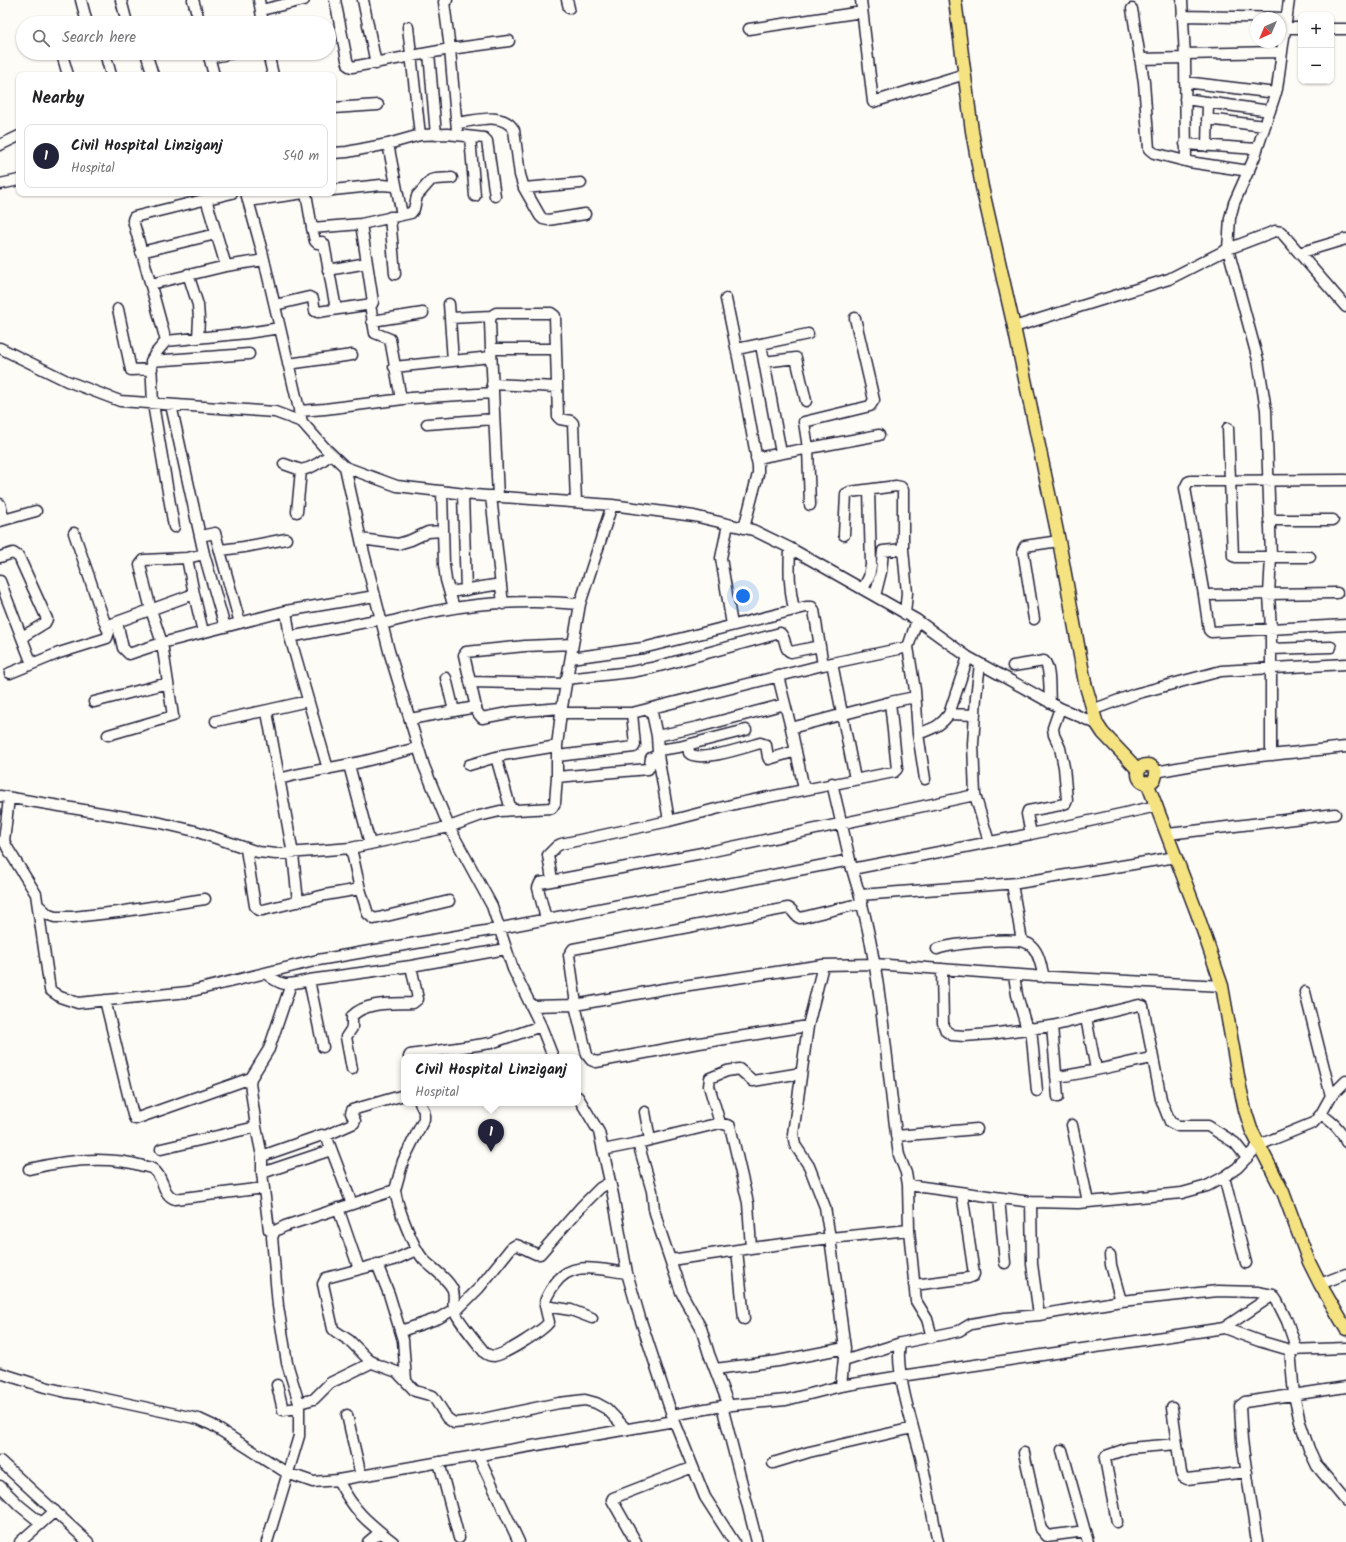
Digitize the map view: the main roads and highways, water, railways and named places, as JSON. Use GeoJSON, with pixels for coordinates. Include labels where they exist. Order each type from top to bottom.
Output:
{"type":"FeatureCollection","features":[{"type":"Feature","properties":{"kind":"main road"},"geometry":{"type":"LineString","coordinates":[[955,0],[972,131],[982,187],[1014,328],[1059,541],[1085,683],[1092,710],[1097,724],[1103,734],[1139,771]]}},
{"type":"Feature","properties":{"kind":"main road"},"geometry":{"type":"LineString","coordinates":[[1147,782],[1154,779],[1156,772],[1153,767],[1148,765],[1142,767],[1139,771],[1139,777],[1144,782],[1147,782],[1157,806],[1222,986],[1245,1110],[1251,1129],[1283,1192],[1309,1262],[1346,1329]]}},
{"type":"Feature","properties":{"kind":"place","name":"Civil Hospital Linziganj"},"geometry":{"type":"Point","coordinates":[491,1152]}}]}
